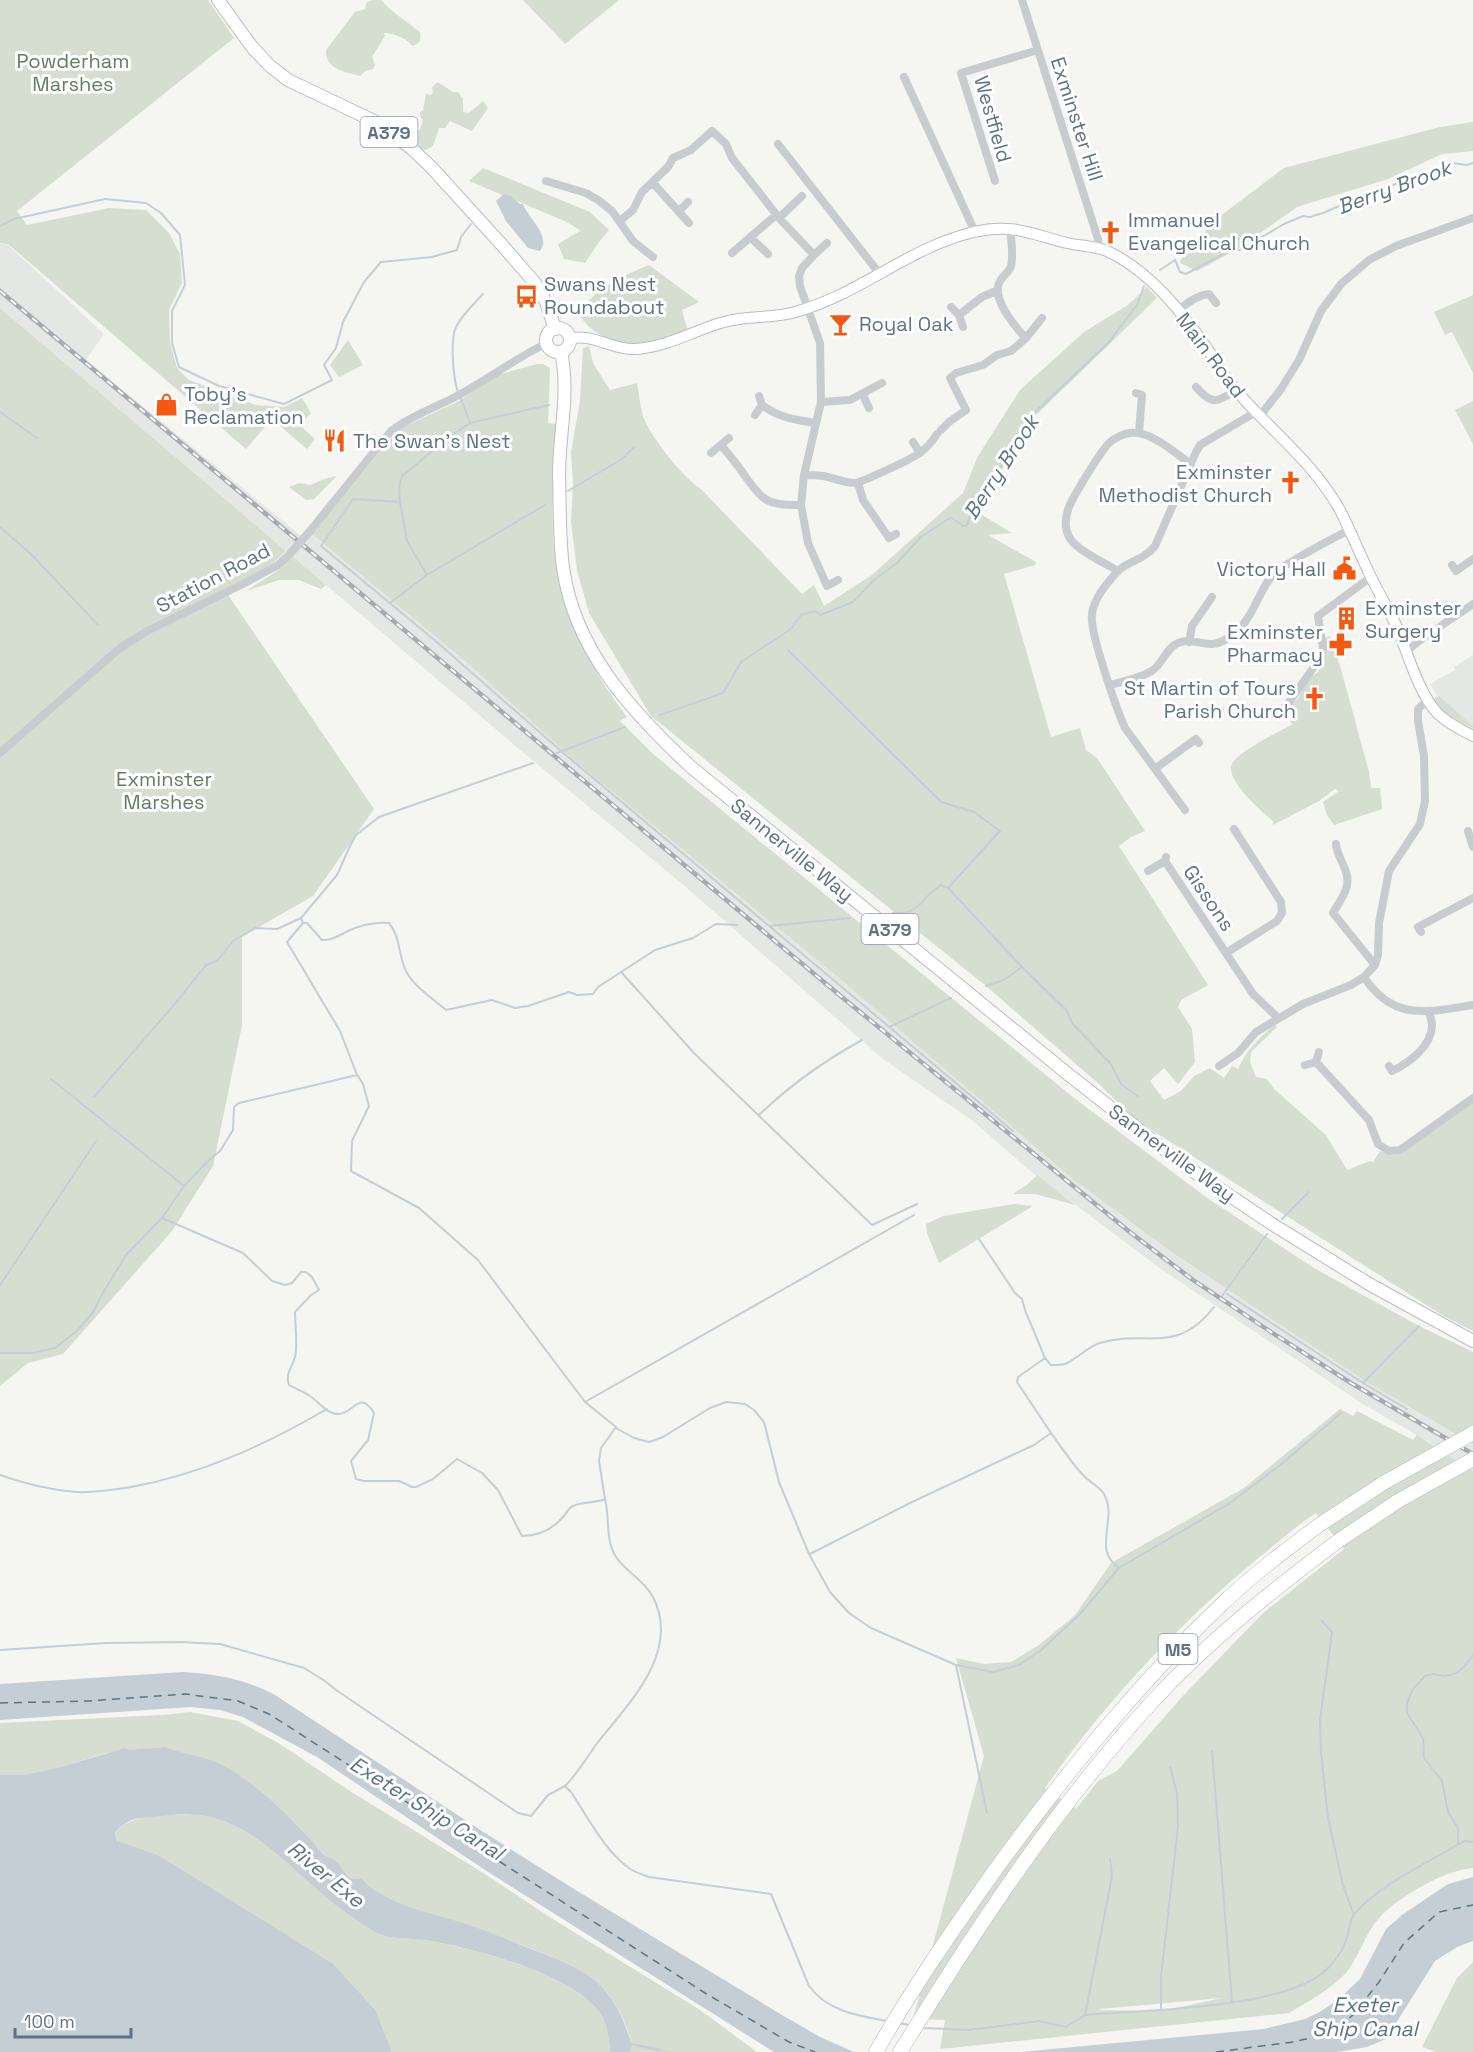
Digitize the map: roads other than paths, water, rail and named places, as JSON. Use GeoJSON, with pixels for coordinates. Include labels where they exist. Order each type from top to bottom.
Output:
{"type":"FeatureCollection","features":[{"type":"Feature","properties":{"kind":"highway","name":"M5"},"geometry":{"type":"LineString","coordinates":[[876,2052],[941,1946],[1052,1793],[1141,1686],[1220,1606],[1270,1562],[1322,1523],[1385,1482],[1473,1433]]}},
{"type":"Feature","properties":{"kind":"highway","name":"M5"},"geometry":{"type":"LineString","coordinates":[[900,2052],[959,1956],[1067,1804],[1161,1693],[1233,1623],[1338,1541],[1398,1501],[1473,1459]]}},
{"type":"Feature","properties":{"kind":"main road","name":"A379"},"geometry":{"type":"LineString","coordinates":[[218,0],[252,48],[288,80],[374,121],[418,155],[535,283],[546,302],[555,329]]}},
{"type":"Feature","properties":{"kind":"main road"},"geometry":{"type":"LineString","coordinates":[[555,329],[566,332],[570,339],[567,348],[561,352],[551,349],[547,343],[549,333],[555,329]]}},
{"type":"Feature","properties":{"kind":"main road","name":"Sannerville Way"},"geometry":{"type":"LineString","coordinates":[[561,352],[565,399],[559,473],[562,565],[567,588],[578,622],[601,668],[648,726],[691,767],[1069,1076],[1184,1165],[1272,1224],[1369,1284],[1473,1341]]}},
{"type":"Feature","properties":{"kind":"street","name":"Exminster Hill"},"geometry":{"type":"LineString","coordinates":[[1022,0],[1098,239],[1098,248]]}},
{"type":"Feature","properties":{"kind":"street","name":"Westfield"},"geometry":{"type":"LineString","coordinates":[[995,181],[961,73],[1038,50]]}},
{"type":"Feature","properties":{"kind":"street"},"geometry":{"type":"LineString","coordinates":[[904,77],[975,232]]}},
{"type":"Feature","properties":{"kind":"street"},"geometry":{"type":"LineString","coordinates":[[620,221],[633,210],[642,192],[668,167],[673,158],[691,150],[712,131],[726,144],[732,158],[778,217],[814,255]]}},
{"type":"Feature","properties":{"kind":"street"},"geometry":{"type":"LineString","coordinates":[[778,144],[879,273]]}},
{"type":"Feature","properties":{"kind":"street"},"geometry":{"type":"LineString","coordinates":[[546,181],[586,193],[612,211],[633,241],[653,257]]}},
{"type":"Feature","properties":{"kind":"street"},"geometry":{"type":"LineString","coordinates":[[653,183],[689,222]]}},
{"type":"Feature","properties":{"kind":"street"},"geometry":{"type":"LineString","coordinates":[[732,253],[802,196]]}},
{"type":"Feature","properties":{"kind":"street"},"geometry":{"type":"LineString","coordinates":[[679,211],[688,202]]}},
{"type":"Feature","properties":{"kind":"street"},"geometry":{"type":"LineString","coordinates":[[1185,810],[1125,728],[1092,625],[1096,600],[1123,566],[1148,554],[1155,546],[1196,452],[1205,441],[1258,414],[1281,389],[1299,360],[1321,311],[1341,284],[1369,260],[1396,246],[1473,218]]}},
{"type":"Feature","properties":{"kind":"street","name":"Main Road"},"geometry":{"type":"LineString","coordinates":[[570,339],[585,338],[622,349],[652,347],[740,318],[777,316],[842,294],[915,253],[946,240],[975,232],[1010,228],[1029,231],[1067,243],[1098,248],[1134,265],[1178,310],[1236,390],[1312,472],[1336,503],[1428,700],[1437,713],[1455,727],[1473,736]]}},
{"type":"Feature","properties":{"kind":"street"},"geometry":{"type":"LineString","coordinates":[[1010,228],[1012,258],[1010,270],[999,281],[998,290],[1009,319],[1026,338]]}},
{"type":"Feature","properties":{"kind":"street"},"geometry":{"type":"LineString","coordinates":[[750,237],[768,254]]}},
{"type":"Feature","properties":{"kind":"street"},"geometry":{"type":"LineString","coordinates":[[827,243],[802,268],[799,276],[806,308],[820,344],[821,402],[804,475],[801,505],[808,543],[827,586],[837,580]]}},
{"type":"Feature","properties":{"kind":"street"},"geometry":{"type":"LineString","coordinates":[[958,315],[982,297],[998,290]]}},
{"type":"Feature","properties":{"kind":"street"},"geometry":{"type":"LineString","coordinates":[[1178,310],[1200,296],[1212,292],[1216,303]]}},
{"type":"Feature","properties":{"kind":"street"},"geometry":{"type":"LineString","coordinates":[[951,307],[958,315],[963,327]]}},
{"type":"Feature","properties":{"kind":"street"},"geometry":{"type":"LineString","coordinates":[[941,384],[956,373],[982,365],[997,355],[1011,351],[1026,338],[1042,318]]}},
{"type":"Feature","properties":{"kind":"street","name":"Station Road"},"geometry":{"type":"LineString","coordinates":[[0,753],[120,648],[149,630],[278,565],[310,531],[391,432],[402,422],[455,397],[525,353],[547,343]]}},
{"type":"Feature","properties":{"kind":"street"},"geometry":{"type":"LineString","coordinates":[[950,378],[966,410]]}},
{"type":"Feature","properties":{"kind":"street"},"geometry":{"type":"LineString","coordinates":[[821,402],[850,400],[882,383]]}},
{"type":"Feature","properties":{"kind":"street"},"geometry":{"type":"LineString","coordinates":[[1196,387],[1208,400],[1214,401],[1236,390]]}},
{"type":"Feature","properties":{"kind":"street"},"geometry":{"type":"LineString","coordinates":[[863,394],[869,408]]}},
{"type":"Feature","properties":{"kind":"street"},"geometry":{"type":"LineString","coordinates":[[1139,433],[1142,394]]}},
{"type":"Feature","properties":{"kind":"street"},"geometry":{"type":"LineString","coordinates":[[759,396],[762,405],[771,412],[791,420],[816,423]]}},
{"type":"Feature","properties":{"kind":"street"},"geometry":{"type":"LineString","coordinates":[[755,416],[762,405]]}},
{"type":"Feature","properties":{"kind":"street"},"geometry":{"type":"LineString","coordinates":[[804,475],[858,483],[908,461],[930,444],[949,422],[966,410],[977,408]]}},
{"type":"Feature","properties":{"kind":"street"},"geometry":{"type":"LineString","coordinates":[[1118,571],[1075,545],[1069,537],[1066,524],[1068,507],[1106,446],[1117,437],[1128,433],[1139,433],[1156,440],[1191,464]]}},
{"type":"Feature","properties":{"kind":"street"},"geometry":{"type":"LineString","coordinates":[[711,453],[729,438]]}},
{"type":"Feature","properties":{"kind":"street"},"geometry":{"type":"LineString","coordinates":[[913,442],[920,453]]}},
{"type":"Feature","properties":{"kind":"street"},"geometry":{"type":"LineString","coordinates":[[721,445],[752,488],[761,496],[778,504],[801,505]]}},
{"type":"Feature","properties":{"kind":"street"},"geometry":{"type":"LineString","coordinates":[[858,483],[863,500],[892,536],[881,543]]}},
{"type":"Feature","properties":{"kind":"street"},"geometry":{"type":"LineString","coordinates":[[1110,685],[1153,670],[1170,648],[1178,643],[1210,645],[1225,640],[1238,630],[1251,615],[1275,573],[1349,530]]}},
{"type":"Feature","properties":{"kind":"street"},"geometry":{"type":"LineString","coordinates":[[1456,571],[1473,559]]}},
{"type":"Feature","properties":{"kind":"street"},"geometry":{"type":"LineString","coordinates":[[1275,712],[1287,705],[1321,657],[1323,648],[1318,616],[1371,577]]}},
{"type":"Feature","properties":{"kind":"street"},"geometry":{"type":"LineString","coordinates":[[1189,642],[1192,626],[1212,597]]}},
{"type":"Feature","properties":{"kind":"street"},"geometry":{"type":"LineString","coordinates":[[1407,651],[1473,604]]}},
{"type":"Feature","properties":{"kind":"street"},"geometry":{"type":"LineString","coordinates":[[1219,1066],[1238,1053],[1256,1032],[1303,1004],[1351,985],[1364,977],[1375,965],[1378,955],[1379,923],[1389,870],[1420,824],[1425,801],[1424,756],[1418,709],[1428,700]]}},
{"type":"Feature","properties":{"kind":"street"},"geometry":{"type":"LineString","coordinates":[[1155,768],[1196,739]]}},
{"type":"Feature","properties":{"kind":"street","name":"Gissons"},"geometry":{"type":"LineString","coordinates":[[1226,953],[1277,921],[1282,913],[1281,902],[1234,829]]}},
{"type":"Feature","properties":{"kind":"street"},"geometry":{"type":"LineString","coordinates":[[1467,830],[1473,847]]}},
{"type":"Feature","properties":{"kind":"street"},"geometry":{"type":"LineString","coordinates":[[1336,844],[1336,851],[1347,876],[1347,887],[1333,913],[1375,965]]}},
{"type":"Feature","properties":{"kind":"street","name":"Gissons"},"geometry":{"type":"LineString","coordinates":[[1148,872],[1166,859],[1253,994],[1278,1018]]}},
{"type":"Feature","properties":{"kind":"street"},"geometry":{"type":"LineString","coordinates":[[1418,927],[1473,898]]}},
{"type":"Feature","properties":{"kind":"street"},"geometry":{"type":"LineString","coordinates":[[1364,977],[1382,1000],[1411,1011],[1473,1005]]}},
{"type":"Feature","properties":{"kind":"street"},"geometry":{"type":"LineString","coordinates":[[1393,1071],[1425,1046],[1432,1027],[1429,1011]]}},
{"type":"Feature","properties":{"kind":"street"},"geometry":{"type":"LineString","coordinates":[[1316,1062],[1319,1052]]}},
{"type":"Feature","properties":{"kind":"street"},"geometry":{"type":"LineString","coordinates":[[1305,1065],[1316,1062]]}},
{"type":"Feature","properties":{"kind":"street"},"geometry":{"type":"LineString","coordinates":[[1316,1062],[1369,1120],[1378,1144],[1389,1151],[1400,1150],[1473,1098]]}},
{"type":"Feature","properties":{"kind":"water"},"geometry":{"type":"Polygon","coordinates":[[[504,194],[523,204],[538,227],[543,239],[540,251],[528,248],[506,221],[496,201],[504,194]]]}},
{"type":"Feature","properties":{"kind":"water","name":"Exeter Ship Canal"},"geometry":{"type":"Polygon","coordinates":[[[183,1672],[230,1678],[275,1695],[574,1889],[782,2015],[820,2037],[854,2052],[774,2052],[485,1870],[317,1757],[243,1717],[220,1710],[190,1707],[0,1720],[0,1684],[183,1672]]]}},
{"type":"Feature","properties":{"kind":"water","name":"River Exe"},"geometry":{"type":"Polygon","coordinates":[[[165,1747],[211,1760],[239,1775],[277,1806],[323,1854],[337,1862],[349,1877],[361,1878],[378,1893],[413,1908],[484,1930],[577,1968],[604,1989],[623,2021],[631,2043],[658,2048],[662,2051],[632,2045],[630,2052],[610,2052],[606,2026],[600,2013],[568,1986],[522,1965],[473,1950],[380,1934],[341,1909],[254,1837],[214,1818],[187,1814],[131,1820],[115,1832],[117,1841],[158,1855],[333,1964],[376,2011],[392,2052],[0,2052],[0,1775],[23,1775],[57,1768],[125,1748],[129,1750],[165,1747]]]}},
{"type":"Feature","properties":{"kind":"water","name":"Exeter Ship Canal"},"geometry":{"type":"Polygon","coordinates":[[[1473,1877],[1473,1941],[1457,1947],[1435,1961],[1386,2039],[1367,2047],[1337,2052],[1021,2052],[1264,2029],[1305,2019],[1340,1998],[1360,1979],[1386,1929],[1402,1915],[1448,1884],[1473,1877]]]}},
{"type":"Feature","properties":{"kind":"waterway","name":"Berry Brook"},"geometry":{"type":"LineString","coordinates":[[1160,270],[1175,260],[1180,272],[1186,274],[1229,251],[1240,250],[1284,224],[1303,216],[1310,217],[1323,213],[1371,192],[1396,184],[1401,185],[1452,163],[1467,165],[1473,163]]}},
{"type":"Feature","properties":{"kind":"waterway"},"geometry":{"type":"LineString","coordinates":[[0,226],[14,219],[105,199],[146,203],[161,213],[180,235],[185,285],[172,311],[172,343],[179,367],[219,386],[284,404],[332,380],[324,365],[336,348],[343,322],[364,282],[381,262],[432,257],[457,250],[461,237],[471,224]]}},
{"type":"Feature","properties":{"kind":"waterway","name":"Berry Brook"},"geometry":{"type":"LineString","coordinates":[[660,715],[723,693],[741,662],[791,629],[801,615],[815,611],[820,615],[853,602],[874,580],[897,563],[921,537],[948,519],[952,518],[963,526],[967,525],[972,510],[982,498],[985,486],[1012,453],[1032,415],[1109,342],[1137,305],[1144,286]]}},
{"type":"Feature","properties":{"kind":"waterway"},"geometry":{"type":"LineString","coordinates":[[458,392],[453,359],[454,333],[461,318],[483,294]]}},
{"type":"Feature","properties":{"kind":"waterway"},"geometry":{"type":"LineString","coordinates":[[460,397],[470,422]]}},
{"type":"Feature","properties":{"kind":"waterway"},"geometry":{"type":"LineString","coordinates":[[427,575],[407,541],[400,502],[399,487],[402,476],[470,423],[549,405]]}},
{"type":"Feature","properties":{"kind":"waterway"},"geometry":{"type":"LineString","coordinates":[[0,412],[37,438]]}},
{"type":"Feature","properties":{"kind":"waterway"},"geometry":{"type":"LineString","coordinates":[[568,491],[622,459],[634,447]]}},
{"type":"Feature","properties":{"kind":"waterway"},"geometry":{"type":"LineString","coordinates":[[400,502],[353,499],[321,546],[1013,1131]]}},
{"type":"Feature","properties":{"kind":"waterway"},"geometry":{"type":"LineString","coordinates":[[390,603],[427,575],[545,505]]}},
{"type":"Feature","properties":{"kind":"waterway"},"geometry":{"type":"LineString","coordinates":[[0,527],[31,554],[98,625]]}},
{"type":"Feature","properties":{"kind":"waterway"},"geometry":{"type":"LineString","coordinates":[[788,650],[941,802],[974,812],[1000,831],[948,888]]}},
{"type":"Feature","properties":{"kind":"waterway"},"geometry":{"type":"LineString","coordinates":[[557,753],[625,727]]}},
{"type":"Feature","properties":{"kind":"waterway"},"geometry":{"type":"LineString","coordinates":[[0,1353],[33,1353],[55,1348],[77,1331],[93,1312],[126,1255],[162,1218],[184,1186],[220,1151],[233,1130],[234,1107],[239,1103],[357,1075],[340,1031],[287,942],[303,923],[301,918],[337,875],[356,835],[379,817],[533,763]]}},
{"type":"Feature","properties":{"kind":"waterway"},"geometry":{"type":"LineString","coordinates":[[893,913],[902,913],[915,908],[941,885],[948,888],[1067,1011],[1072,1023],[1110,1063],[1122,1085],[1138,1096]]}},
{"type":"Feature","properties":{"kind":"waterway"},"geometry":{"type":"LineString","coordinates":[[94,1097],[206,965],[217,961],[233,941],[255,928],[277,929],[301,918]]}},
{"type":"Feature","properties":{"kind":"waterway"},"geometry":{"type":"LineString","coordinates":[[769,926],[850,918]]}},
{"type":"Feature","properties":{"kind":"waterway"},"geometry":{"type":"LineString","coordinates":[[303,923],[307,923],[322,940],[333,938],[364,925],[389,923],[396,934],[402,960],[410,978],[446,1010],[492,1000],[515,1008],[569,992],[577,995],[593,994],[598,987],[655,950],[693,938],[716,924],[737,925]]}},
{"type":"Feature","properties":{"kind":"waterway"},"geometry":{"type":"LineString","coordinates":[[986,986],[1004,980],[1022,967]]}},
{"type":"Feature","properties":{"kind":"waterway"},"geometry":{"type":"LineString","coordinates":[[622,973],[694,1053],[872,1225],[917,1204]]}},
{"type":"Feature","properties":{"kind":"waterway"},"geometry":{"type":"LineString","coordinates":[[889,1027],[951,998]]}},
{"type":"Feature","properties":{"kind":"waterway"},"geometry":{"type":"LineString","coordinates":[[759,1115],[808,1074],[862,1040]]}},
{"type":"Feature","properties":{"kind":"waterway"},"geometry":{"type":"LineString","coordinates":[[358,1076],[363,1084],[369,1106],[352,1141],[351,1171],[419,1208],[478,1260],[585,1402]]}},
{"type":"Feature","properties":{"kind":"waterway"},"geometry":{"type":"LineString","coordinates":[[51,1079],[184,1186]]}},
{"type":"Feature","properties":{"kind":"waterway"},"geometry":{"type":"LineString","coordinates":[[0,1285],[96,1141]]}},
{"type":"Feature","properties":{"kind":"waterway"},"geometry":{"type":"LineString","coordinates":[[1282,1219],[1309,1192]]}},
{"type":"Feature","properties":{"kind":"waterway"},"geometry":{"type":"LineString","coordinates":[[162,1218],[243,1253],[272,1281],[285,1285],[292,1283],[301,1272],[306,1272],[312,1277],[319,1290],[295,1312],[296,1352],[288,1374],[288,1381],[289,1385],[334,1413],[344,1413],[360,1403],[369,1406],[374,1413],[368,1440],[351,1461],[356,1479],[399,1481],[416,1487],[433,1479],[457,1459],[482,1473],[498,1490],[522,1536],[534,1535],[550,1528],[576,1505],[605,1499],[599,1461],[601,1448],[616,1427],[585,1402],[914,1215]]}},
{"type":"Feature","properties":{"kind":"waterway"},"geometry":{"type":"LineString","coordinates":[[1222,1296],[1267,1234]]}},
{"type":"Feature","properties":{"kind":"waterway"},"geometry":{"type":"LineString","coordinates":[[979,1239],[1015,1293],[1022,1299],[1045,1358]]}},
{"type":"Feature","properties":{"kind":"waterway"},"geometry":{"type":"LineString","coordinates":[[1227,1294],[1407,1409]]}},
{"type":"Feature","properties":{"kind":"waterway"},"geometry":{"type":"LineString","coordinates":[[810,1554],[912,1502],[1034,1445],[1051,1433],[1017,1382],[1018,1377],[1045,1358],[1051,1365],[1063,1364],[1100,1343],[1117,1339],[1173,1336],[1187,1331],[1200,1322],[1214,1307]]}},
{"type":"Feature","properties":{"kind":"waterway"},"geometry":{"type":"LineString","coordinates":[[1363,1383],[1419,1326]]}},
{"type":"Feature","properties":{"kind":"waterway"},"geometry":{"type":"LineString","coordinates":[[616,1428],[634,1438],[649,1442],[663,1437],[710,1408],[726,1402],[745,1404],[754,1410],[764,1422],[779,1482],[809,1554],[830,1592],[849,1613],[871,1628],[956,1665],[987,1813]]}},
{"type":"Feature","properties":{"kind":"waterway"},"geometry":{"type":"LineString","coordinates":[[0,1475],[38,1486],[76,1492],[97,1492],[131,1487],[183,1474],[232,1457],[280,1435],[327,1409]]}},
{"type":"Feature","properties":{"kind":"waterway"},"geometry":{"type":"LineString","coordinates":[[956,1665],[993,1672],[1019,1665],[1041,1650],[1079,1615],[1119,1568],[1230,1503],[1279,1466],[1341,1413]]}},
{"type":"Feature","properties":{"kind":"waterway"},"geometry":{"type":"LineString","coordinates":[[1051,1433],[1076,1467],[1105,1496],[1108,1506],[1107,1553],[1111,1561],[1119,1568]]}},
{"type":"Feature","properties":{"kind":"waterway"},"geometry":{"type":"LineString","coordinates":[[565,1786],[624,1711],[648,1676],[661,1637],[660,1617],[653,1597],[616,1557],[610,1543],[605,1499]]}},
{"type":"Feature","properties":{"kind":"waterway"},"geometry":{"type":"LineString","coordinates":[[1322,1621],[1332,1632],[1320,1720],[1328,1818],[1343,1885],[1353,1913]]}},
{"type":"Feature","properties":{"kind":"waterway"},"geometry":{"type":"LineString","coordinates":[[0,1650],[106,1643],[220,1644],[304,1668],[518,1813],[531,1816],[548,1795],[565,1786],[614,1855],[634,1871],[649,1877],[771,1894],[809,1986],[816,1994],[844,2011],[887,2021]]}},
{"type":"Feature","properties":{"kind":"waterway"},"geometry":{"type":"LineString","coordinates":[[1458,1844],[1458,1828],[1448,1812],[1442,1781],[1424,1758],[1423,1738],[1407,1713],[1407,1703],[1413,1689],[1425,1676],[1433,1674],[1445,1676],[1457,1673],[1473,1655]]}},
{"type":"Feature","properties":{"kind":"waterway"},"geometry":{"type":"LineString","coordinates":[[1212,1751],[1232,2002]]}},
{"type":"Feature","properties":{"kind":"waterway"},"geometry":{"type":"LineString","coordinates":[[1161,2008],[1161,1976],[1178,1827],[1177,1793],[1170,1767]]}},
{"type":"Feature","properties":{"kind":"waterway"},"geometry":{"type":"LineString","coordinates":[[924,2028],[969,2030],[1039,2021],[1066,2027],[1085,2015],[1213,2005],[1281,1992],[1308,1982],[1330,1966],[1344,1946],[1353,1916],[1377,1893],[1457,1845],[1465,1841],[1473,1842]]}},
{"type":"Feature","properties":{"kind":"waterway"},"geometry":{"type":"LineString","coordinates":[[1085,2015],[1112,1875],[1110,1859]]}},
{"type":"Feature","properties":{"kind":"waterway"},"geometry":{"type":"LineString","coordinates":[[898,2023],[910,2025]]}},
{"type":"Feature","properties":{"kind":"railway"},"geometry":{"type":"LineString","coordinates":[[0,291],[843,998],[1131,1233],[1193,1280],[1271,1332],[1351,1383],[1473,1454]]}},
{"type":"Feature","properties":{"kind":"place","name":"Immanuel Evangelical Church"},"geometry":{"type":"Point","coordinates":[1110,232]}},
{"type":"Feature","properties":{"kind":"place","name":"Swans Nest Roundabout"},"geometry":{"type":"Point","coordinates":[526,296]}},
{"type":"Feature","properties":{"kind":"place","name":"Royal Oak"},"geometry":{"type":"Point","coordinates":[841,324]}},
{"type":"Feature","properties":{"kind":"place","name":"Toby's Reclamation"},"geometry":{"type":"Point","coordinates":[166,405]}},
{"type":"Feature","properties":{"kind":"place","name":"The Swan's Nest"},"geometry":{"type":"Point","coordinates":[335,441]}},
{"type":"Feature","properties":{"kind":"place","name":"Exminster Methodist Church"},"geometry":{"type":"Point","coordinates":[1290,483]}},
{"type":"Feature","properties":{"kind":"place","name":"Victory Hall"},"geometry":{"type":"Point","coordinates":[1344,569]}},
{"type":"Feature","properties":{"kind":"place","name":"Exminster Surgery"},"geometry":{"type":"Point","coordinates":[1347,619]}},
{"type":"Feature","properties":{"kind":"place","name":"Exminster Pharmacy"},"geometry":{"type":"Point","coordinates":[1341,644]}},
{"type":"Feature","properties":{"kind":"place","name":"St Martin of Tours Parish Church"},"geometry":{"type":"Point","coordinates":[1314,699]}},
{"type":"Feature","properties":{"kind":"park label","name":"Powderham Marshes"},"geometry":{"type":"Point","coordinates":[73,72]}},
{"type":"Feature","properties":{"kind":"park label","name":"Exminster Marshes"},"geometry":{"type":"Point","coordinates":[164,790]}}]}
